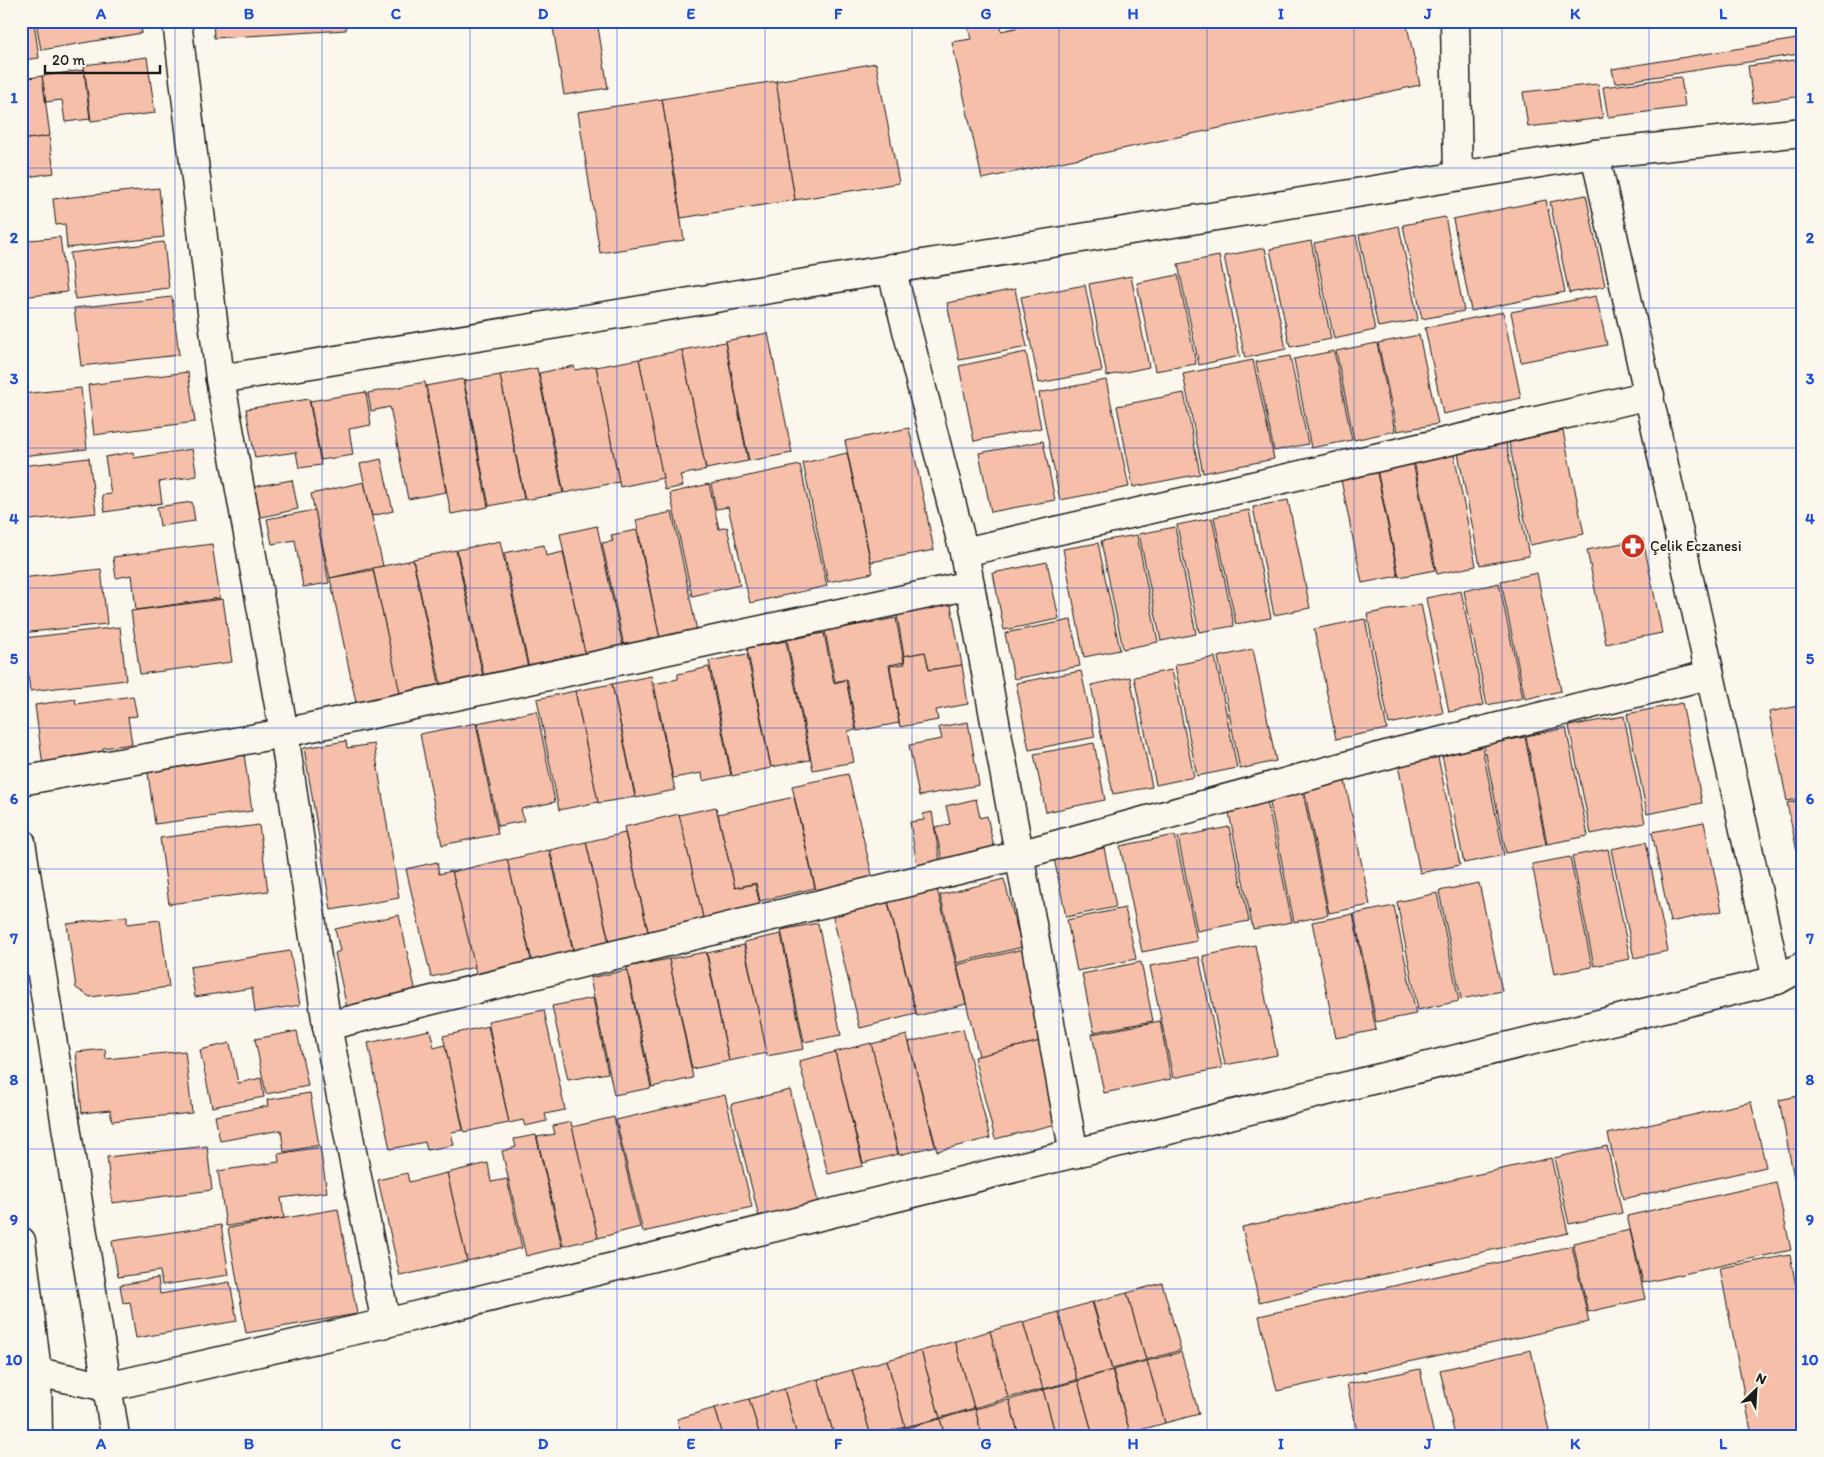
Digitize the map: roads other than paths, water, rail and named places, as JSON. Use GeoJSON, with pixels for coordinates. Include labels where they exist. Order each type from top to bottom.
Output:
{"type":"FeatureCollection","features":[{"type":"Feature","properties":{"kind":"street"},"geometry":{"type":"LineString","coordinates":[[177,21],[220,379],[284,733],[327,1026],[386,1323]]}},
{"type":"Feature","properties":{"kind":"street"},"geometry":{"type":"LineString","coordinates":[[1455,21],[1458,176]]}},
{"type":"Feature","properties":{"kind":"street"},"geometry":{"type":"LineString","coordinates":[[220,379],[1595,154],[1803,132]]}},
{"type":"Feature","properties":{"kind":"street"},"geometry":{"type":"LineString","coordinates":[[1595,154],[1650,395],[1709,675],[1777,980]]}},
{"type":"Feature","properties":{"kind":"street"},"geometry":{"type":"LineString","coordinates":[[891,268],[964,552],[1074,1154]]}},
{"type":"Feature","properties":{"kind":"street"},"geometry":{"type":"LineString","coordinates":[[964,552],[1650,395]]}},
{"type":"Feature","properties":{"kind":"street"},"geometry":{"type":"LineString","coordinates":[[21,781],[284,733],[970,585]]}},
{"type":"Feature","properties":{"kind":"street"},"geometry":{"type":"LineString","coordinates":[[327,1026],[1019,855],[1397,752],[1709,675]]}},
{"type":"Feature","properties":{"kind":"street"},"geometry":{"type":"LineString","coordinates":[[21,842],[115,1436]]}},
{"type":"Feature","properties":{"kind":"street"},"geometry":{"type":"LineString","coordinates":[[29,1374],[107,1387],[386,1323],[1777,980],[1803,966]]}},
{"type":"Feature","properties":{"kind":"street"},"geometry":{"type":"LineString","coordinates":[[21,1241],[29,1374],[38,1436]]}},
{"type":"Feature","properties":{"kind":"place","name":"Çelik Eczanesi"},"geometry":{"type":"Point","coordinates":[1633,546]}}]}
